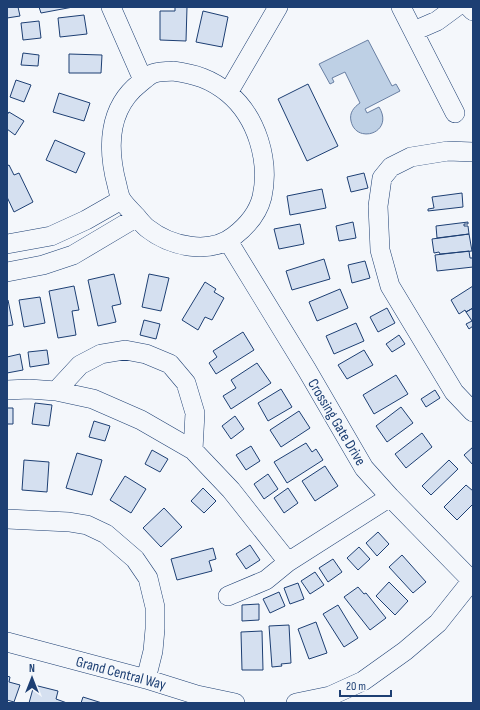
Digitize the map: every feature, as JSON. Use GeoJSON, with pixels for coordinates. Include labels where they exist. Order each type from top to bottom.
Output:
{"type":"FeatureCollection","features":[{"type":"Feature","properties":{"kind":"street"},"geometry":{"type":"LineString","coordinates":[[111,7],[143,80]]}},
{"type":"Feature","properties":{"kind":"street"},"geometry":{"type":"LineString","coordinates":[[228,93],[278,7]]}},
{"type":"Feature","properties":{"kind":"street"},"geometry":{"type":"LineString","coordinates":[[401,7],[455,113]]}},
{"type":"Feature","properties":{"kind":"street"},"geometry":{"type":"LineString","coordinates":[[414,31],[438,21],[456,7]]}},
{"type":"Feature","properties":{"kind":"street"},"geometry":{"type":"LineString","coordinates":[[469,7],[473,11]]}},
{"type":"Feature","properties":{"kind":"street"},"geometry":{"type":"LineString","coordinates":[[173,71],[194,74],[211,81],[228,93],[243,107],[254,126],[260,144],[263,162],[262,198],[254,215],[245,228],[228,241],[213,246],[196,247],[177,244],[147,228],[122,200],[114,175],[111,150],[112,130],[119,107],[133,88],[153,73],[173,71]]}},
{"type":"Feature","properties":{"kind":"street"},"geometry":{"type":"LineString","coordinates":[[473,152],[448,151],[411,157],[391,167],[382,178],[378,206],[380,250],[390,286],[454,392],[473,412]]}},
{"type":"Feature","properties":{"kind":"street"},"geometry":{"type":"LineString","coordinates":[[7,244],[51,236],[86,220],[122,200]]}},
{"type":"Feature","properties":{"kind":"street"},"geometry":{"type":"LineString","coordinates":[[7,272],[43,265],[73,255],[137,217]]}},
{"type":"Feature","properties":{"kind":"street","name":"Crossing Gate Drive"},"geometry":{"type":"LineString","coordinates":[[228,241],[307,370],[364,468],[390,497],[423,529],[472,581]]}},
{"type":"Feature","properties":{"kind":"street"},"geometry":{"type":"LineString","coordinates":[[56,391],[80,365],[101,354],[125,350],[146,354],[170,364],[186,383],[195,413],[193,450]]}},
{"type":"Feature","properties":{"kind":"street"},"geometry":{"type":"LineString","coordinates":[[7,390],[29,389],[56,391],[93,399],[141,420],[193,450],[231,490],[288,562]]}},
{"type":"Feature","properties":{"kind":"street"},"geometry":{"type":"LineString","coordinates":[[228,596],[266,580],[288,562],[390,497]]}},
{"type":"Feature","properties":{"kind":"street"},"geometry":{"type":"LineString","coordinates":[[7,519],[69,522],[86,525],[106,534],[136,559],[148,578],[155,607],[153,651],[146,679]]}},
{"type":"Feature","properties":{"kind":"street"},"geometry":{"type":"LineString","coordinates":[[296,703],[330,696],[363,681],[405,651],[438,623],[472,581]]}},
{"type":"Feature","properties":{"kind":"street","name":"Grand Central Way"},"geometry":{"type":"LineString","coordinates":[[7,642],[146,679],[197,695],[235,703]]}},
{"type":"Feature","properties":{"kind":"water"},"geometry":{"type":"Polygon","coordinates":[[[368,40],[392,86],[396,84],[400,91],[365,109],[367,113],[379,107],[383,116],[382,124],[378,129],[373,133],[366,134],[360,133],[354,128],[351,121],[352,110],[360,103],[345,72],[332,78],[334,82],[330,84],[319,64],[368,40]]]}},
{"type":"Feature","properties":{"kind":"building"},"geometry":{"type":"Polygon","coordinates":[[[7,7],[18,7],[20,16],[7,18],[7,7]]]}},
{"type":"Feature","properties":{"kind":"building"},"geometry":{"type":"Polygon","coordinates":[[[39,7],[73,7],[41,13],[39,7]]]}},
{"type":"Feature","properties":{"kind":"building"},"geometry":{"type":"Polygon","coordinates":[[[175,7],[187,7],[186,41],[160,40],[160,11],[175,11],[175,7]]]}},
{"type":"Feature","properties":{"kind":"building"},"geometry":{"type":"Polygon","coordinates":[[[203,11],[228,17],[222,47],[196,42],[203,11]]]}},
{"type":"Feature","properties":{"kind":"building"},"geometry":{"type":"Polygon","coordinates":[[[84,15],[87,34],[60,37],[58,18],[84,15]]]}},
{"type":"Feature","properties":{"kind":"building"},"geometry":{"type":"Polygon","coordinates":[[[39,21],[41,38],[23,40],[21,23],[39,21]]]}},
{"type":"Feature","properties":{"kind":"building"},"geometry":{"type":"Polygon","coordinates":[[[23,53],[39,55],[38,66],[21,65],[23,53]]]}},
{"type":"Feature","properties":{"kind":"building"},"geometry":{"type":"Polygon","coordinates":[[[69,54],[102,55],[101,73],[69,73],[69,54]]]}},
{"type":"Feature","properties":{"kind":"building"},"geometry":{"type":"Polygon","coordinates":[[[16,80],[31,85],[24,102],[10,97],[16,80]]]}},
{"type":"Feature","properties":{"kind":"building"},"geometry":{"type":"Polygon","coordinates":[[[308,84],[338,146],[307,161],[278,99],[308,84]]]}},
{"type":"Feature","properties":{"kind":"building"},"geometry":{"type":"Polygon","coordinates":[[[59,93],[90,103],[84,121],[53,112],[59,93]]]}},
{"type":"Feature","properties":{"kind":"building"},"geometry":{"type":"Polygon","coordinates":[[[9,112],[24,121],[15,135],[7,129],[7,115],[9,112]]]}},
{"type":"Feature","properties":{"kind":"building"},"geometry":{"type":"Polygon","coordinates":[[[55,140],[85,153],[76,173],[46,160],[55,140]]]}},
{"type":"Feature","properties":{"kind":"building"},"geometry":{"type":"Polygon","coordinates":[[[9,165],[14,175],[19,173],[33,202],[14,212],[7,197],[7,166],[9,165]]]}},
{"type":"Feature","properties":{"kind":"building"},"geometry":{"type":"Polygon","coordinates":[[[364,173],[368,188],[351,192],[347,177],[364,173]]]}},
{"type":"Feature","properties":{"kind":"building"},"geometry":{"type":"Polygon","coordinates":[[[322,189],[326,208],[290,215],[287,196],[322,189]]]}},
{"type":"Feature","properties":{"kind":"building"},"geometry":{"type":"Polygon","coordinates":[[[462,193],[463,207],[428,211],[428,209],[434,208],[432,197],[462,193]]]}},
{"type":"Feature","properties":{"kind":"building"},"geometry":{"type":"Polygon","coordinates":[[[353,222],[356,238],[339,241],[336,226],[353,222]]]}},
{"type":"Feature","properties":{"kind":"building"},"geometry":{"type":"Polygon","coordinates":[[[468,222],[468,224],[464,224],[464,226],[468,226],[469,234],[437,238],[436,226],[468,222]]]}},
{"type":"Feature","properties":{"kind":"building"},"geometry":{"type":"Polygon","coordinates":[[[300,224],[304,244],[279,249],[274,229],[300,224]]]}},
{"type":"Feature","properties":{"kind":"building"},"geometry":{"type":"Polygon","coordinates":[[[469,234],[472,251],[440,254],[439,252],[434,253],[432,239],[469,234]]]}},
{"type":"Feature","properties":{"kind":"building"},"geometry":{"type":"Polygon","coordinates":[[[469,251],[470,258],[473,258],[473,267],[437,271],[435,255],[469,251]]]}},
{"type":"Feature","properties":{"kind":"building"},"geometry":{"type":"Polygon","coordinates":[[[324,259],[330,279],[292,290],[286,271],[324,259]]]}},
{"type":"Feature","properties":{"kind":"building"},"geometry":{"type":"Polygon","coordinates":[[[365,261],[370,278],[352,283],[348,265],[365,261]]]}},
{"type":"Feature","properties":{"kind":"building"},"geometry":{"type":"Polygon","coordinates":[[[114,274],[121,304],[112,306],[116,322],[98,326],[88,280],[114,274]]]}},
{"type":"Feature","properties":{"kind":"building"},"geometry":{"type":"Polygon","coordinates":[[[149,274],[169,278],[161,311],[142,307],[149,274]]]}},
{"type":"Feature","properties":{"kind":"building"},"geometry":{"type":"Polygon","coordinates":[[[205,282],[216,289],[214,292],[224,298],[212,320],[205,317],[198,330],[182,320],[205,282]]]}},
{"type":"Feature","properties":{"kind":"building"},"geometry":{"type":"Polygon","coordinates":[[[74,286],[79,310],[72,311],[76,335],[58,338],[49,291],[74,286]]]}},
{"type":"Feature","properties":{"kind":"building"},"geometry":{"type":"Polygon","coordinates":[[[473,286],[473,308],[466,312],[465,310],[459,314],[451,300],[473,286]]]}},
{"type":"Feature","properties":{"kind":"building"},"geometry":{"type":"Polygon","coordinates":[[[340,289],[348,308],[317,321],[309,302],[340,289]]]}},
{"type":"Feature","properties":{"kind":"building"},"geometry":{"type":"Polygon","coordinates":[[[40,297],[45,323],[24,327],[19,300],[40,297]]]}},
{"type":"Feature","properties":{"kind":"building"},"geometry":{"type":"Polygon","coordinates":[[[7,300],[13,325],[7,326],[7,300]]]}},
{"type":"Feature","properties":{"kind":"building"},"geometry":{"type":"Polygon","coordinates":[[[387,308],[395,323],[378,332],[370,317],[387,308]]]}},
{"type":"Feature","properties":{"kind":"building"},"geometry":{"type":"Polygon","coordinates":[[[473,308],[473,326],[469,329],[466,324],[472,321],[466,312],[473,308]]]}},
{"type":"Feature","properties":{"kind":"building"},"geometry":{"type":"Polygon","coordinates":[[[144,320],[160,324],[156,339],[140,335],[144,320]]]}},
{"type":"Feature","properties":{"kind":"building"},"geometry":{"type":"Polygon","coordinates":[[[356,323],[364,341],[334,354],[326,336],[356,323]]]}},
{"type":"Feature","properties":{"kind":"building"},"geometry":{"type":"Polygon","coordinates":[[[243,332],[254,350],[216,374],[209,363],[217,357],[213,351],[243,332]]]}},
{"type":"Feature","properties":{"kind":"building"},"geometry":{"type":"Polygon","coordinates":[[[399,335],[405,344],[392,352],[386,344],[399,335]]]}},
{"type":"Feature","properties":{"kind":"building"},"geometry":{"type":"Polygon","coordinates":[[[47,350],[49,364],[30,367],[28,352],[47,350]]]}},
{"type":"Feature","properties":{"kind":"building"},"geometry":{"type":"Polygon","coordinates":[[[364,350],[373,365],[347,379],[338,365],[364,350]]]}},
{"type":"Feature","properties":{"kind":"building"},"geometry":{"type":"Polygon","coordinates":[[[20,354],[23,370],[7,373],[7,357],[20,354]]]}},
{"type":"Feature","properties":{"kind":"building"},"geometry":{"type":"Polygon","coordinates":[[[257,363],[271,383],[231,409],[223,396],[236,388],[231,380],[257,363]]]}},
{"type":"Feature","properties":{"kind":"building"},"geometry":{"type":"Polygon","coordinates":[[[396,375],[408,394],[374,414],[363,395],[396,375]]]}},
{"type":"Feature","properties":{"kind":"building"},"geometry":{"type":"Polygon","coordinates":[[[281,389],[292,407],[268,421],[258,403],[281,389]]]}},
{"type":"Feature","properties":{"kind":"building"},"geometry":{"type":"Polygon","coordinates":[[[435,390],[440,398],[426,407],[421,399],[435,390]]]}},
{"type":"Feature","properties":{"kind":"building"},"geometry":{"type":"Polygon","coordinates":[[[35,403],[52,405],[49,426],[32,424],[35,403]]]}},
{"type":"Feature","properties":{"kind":"building"},"geometry":{"type":"Polygon","coordinates":[[[401,407],[413,423],[387,442],[376,426],[401,407]]]}},
{"type":"Feature","properties":{"kind":"building"},"geometry":{"type":"Polygon","coordinates":[[[7,408],[13,408],[13,424],[7,424],[7,408]]]}},
{"type":"Feature","properties":{"kind":"building"},"geometry":{"type":"Polygon","coordinates":[[[299,411],[310,428],[281,447],[270,430],[299,411]]]}},
{"type":"Feature","properties":{"kind":"building"},"geometry":{"type":"Polygon","coordinates":[[[235,416],[244,429],[231,439],[222,426],[235,416]]]}},
{"type":"Feature","properties":{"kind":"building"},"geometry":{"type":"Polygon","coordinates":[[[94,421],[110,426],[105,441],[89,437],[94,421]]]}},
{"type":"Feature","properties":{"kind":"building"},"geometry":{"type":"Polygon","coordinates":[[[422,433],[432,447],[406,468],[395,454],[422,433]]]}},
{"type":"Feature","properties":{"kind":"building"},"geometry":{"type":"Polygon","coordinates":[[[306,443],[312,452],[316,449],[323,460],[287,483],[274,462],[306,443]]]}},
{"type":"Feature","properties":{"kind":"building"},"geometry":{"type":"Polygon","coordinates":[[[251,446],[260,461],[246,470],[236,455],[251,446]]]}},
{"type":"Feature","properties":{"kind":"building"},"geometry":{"type":"Polygon","coordinates":[[[473,447],[473,465],[464,455],[473,447]]]}},
{"type":"Feature","properties":{"kind":"building"},"geometry":{"type":"Polygon","coordinates":[[[152,450],[168,459],[160,472],[145,464],[152,450]]]}},
{"type":"Feature","properties":{"kind":"building"},"geometry":{"type":"Polygon","coordinates":[[[77,453],[102,460],[92,495],[66,488],[77,453]]]}},
{"type":"Feature","properties":{"kind":"building"},"geometry":{"type":"Polygon","coordinates":[[[24,460],[49,462],[47,492],[22,490],[24,460]]]}},
{"type":"Feature","properties":{"kind":"building"},"geometry":{"type":"Polygon","coordinates":[[[449,460],[458,469],[431,495],[422,486],[449,460]]]}},
{"type":"Feature","properties":{"kind":"building"},"geometry":{"type":"Polygon","coordinates":[[[325,466],[338,486],[315,501],[302,481],[325,466]]]}},
{"type":"Feature","properties":{"kind":"building"},"geometry":{"type":"Polygon","coordinates":[[[268,474],[278,489],[264,499],[254,484],[268,474]]]}},
{"type":"Feature","properties":{"kind":"building"},"geometry":{"type":"Polygon","coordinates":[[[125,476],[146,489],[131,513],[110,500],[125,476]]]}},
{"type":"Feature","properties":{"kind":"building"},"geometry":{"type":"Polygon","coordinates":[[[466,485],[473,491],[473,504],[457,520],[444,507],[466,485]]]}},
{"type":"Feature","properties":{"kind":"building"},"geometry":{"type":"Polygon","coordinates":[[[203,488],[216,501],[204,513],[191,501],[203,488]]]}},
{"type":"Feature","properties":{"kind":"building"},"geometry":{"type":"Polygon","coordinates":[[[288,488],[298,503],[284,513],[274,498],[288,488]]]}},
{"type":"Feature","properties":{"kind":"building"},"geometry":{"type":"Polygon","coordinates":[[[164,508],[182,527],[161,547],[143,528],[164,508]]]}},
{"type":"Feature","properties":{"kind":"building"},"geometry":{"type":"Polygon","coordinates":[[[378,532],[389,544],[377,556],[366,543],[378,532]]]}},
{"type":"Feature","properties":{"kind":"building"},"geometry":{"type":"Polygon","coordinates":[[[250,545],[260,560],[246,569],[236,554],[250,545]]]}},
{"type":"Feature","properties":{"kind":"building"},"geometry":{"type":"Polygon","coordinates":[[[359,547],[370,559],[358,570],[347,558],[359,547]]]}},
{"type":"Feature","properties":{"kind":"building"},"geometry":{"type":"Polygon","coordinates":[[[213,548],[216,559],[209,561],[212,571],[177,580],[171,559],[213,548]]]}},
{"type":"Feature","properties":{"kind":"building"},"geometry":{"type":"Polygon","coordinates":[[[402,555],[426,582],[413,593],[389,567],[402,555]]]}},
{"type":"Feature","properties":{"kind":"building"},"geometry":{"type":"Polygon","coordinates":[[[333,559],[342,572],[328,582],[319,568],[333,559]]]}},
{"type":"Feature","properties":{"kind":"building"},"geometry":{"type":"Polygon","coordinates":[[[315,572],[324,585],[310,594],[301,581],[315,572]]]}},
{"type":"Feature","properties":{"kind":"building"},"geometry":{"type":"Polygon","coordinates":[[[389,582],[408,601],[395,615],[376,596],[389,582]]]}},
{"type":"Feature","properties":{"kind":"building"},"geometry":{"type":"Polygon","coordinates":[[[298,583],[304,599],[290,604],[284,588],[298,583]]]}},
{"type":"Feature","properties":{"kind":"building"},"geometry":{"type":"Polygon","coordinates":[[[358,587],[364,594],[366,593],[386,618],[370,630],[344,597],[358,587]]]}},
{"type":"Feature","properties":{"kind":"building"},"geometry":{"type":"Polygon","coordinates":[[[279,592],[285,606],[270,613],[263,599],[279,592]]]}},
{"type":"Feature","properties":{"kind":"building"},"geometry":{"type":"Polygon","coordinates":[[[259,604],[259,620],[242,621],[242,605],[259,604]]]}},
{"type":"Feature","properties":{"kind":"building"},"geometry":{"type":"Polygon","coordinates":[[[338,605],[358,638],[344,647],[323,614],[338,605]]]}},
{"type":"Feature","properties":{"kind":"building"},"geometry":{"type":"Polygon","coordinates":[[[316,622],[327,653],[309,659],[298,629],[316,622]]]}},
{"type":"Feature","properties":{"kind":"building"},"geometry":{"type":"Polygon","coordinates":[[[289,625],[291,663],[272,667],[269,626],[289,625]]]}},
{"type":"Feature","properties":{"kind":"building"},"geometry":{"type":"Polygon","coordinates":[[[262,631],[263,670],[242,670],[241,632],[262,631]]]}},
{"type":"Feature","properties":{"kind":"building"},"geometry":{"type":"Polygon","coordinates":[[[7,676],[10,677],[9,682],[20,685],[14,702],[7,700],[7,676]]]}},
{"type":"Feature","properties":{"kind":"building"},"geometry":{"type":"Polygon","coordinates":[[[34,685],[58,691],[56,699],[67,703],[29,703],[34,685]]]}},
{"type":"Feature","properties":{"kind":"building"},"geometry":{"type":"Polygon","coordinates":[[[83,697],[102,703],[81,703],[83,697]]]}}]}
